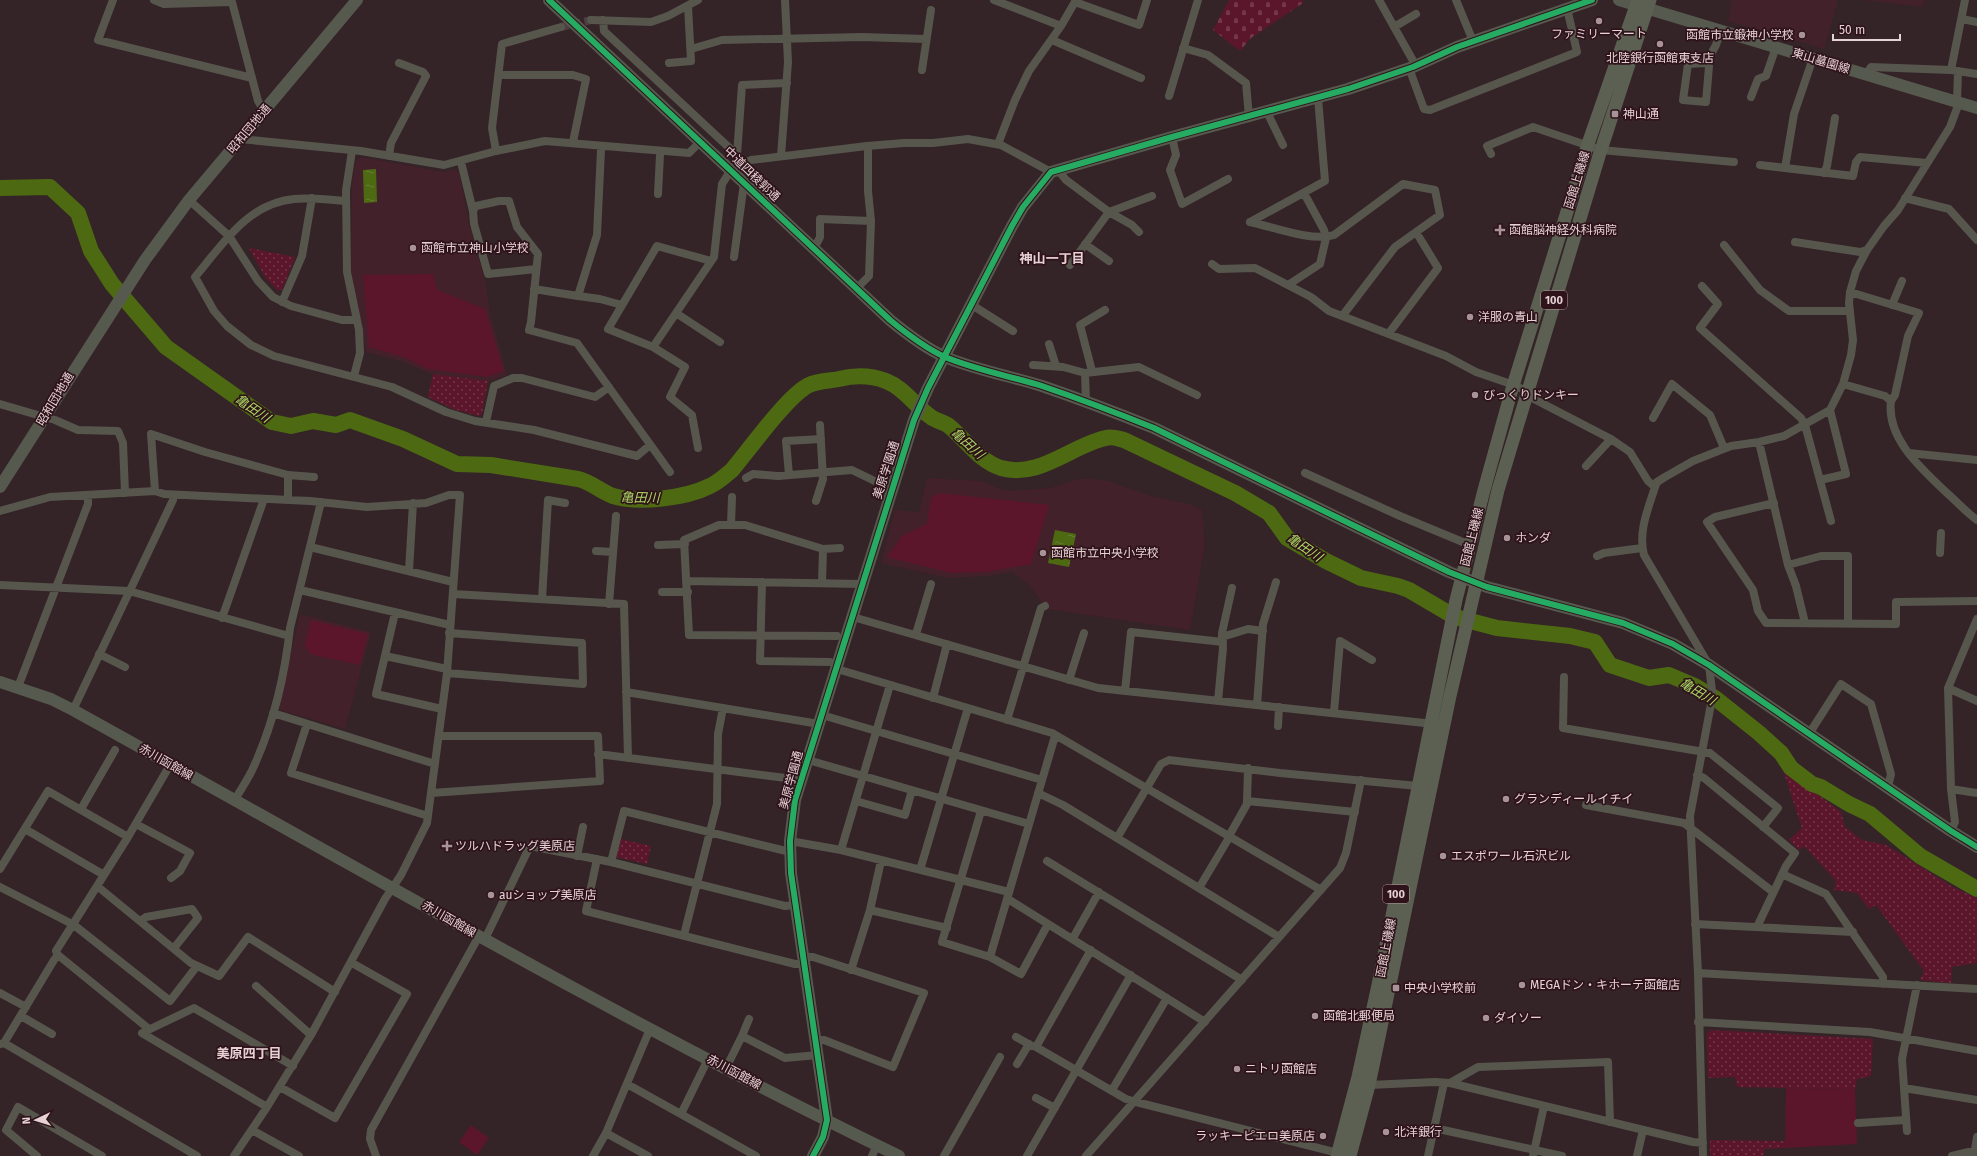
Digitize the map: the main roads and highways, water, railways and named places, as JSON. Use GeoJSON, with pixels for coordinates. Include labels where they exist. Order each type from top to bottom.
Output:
{"type":"FeatureCollection","features":[{"type":"Feature","properties":{"kind":"main road","name":"函館上磯線"},"geometry":{"type":"LineString","coordinates":[[1342,1155],[1369,1085],[1437,724],[1449,630],[1470,545],[1514,384],[1588,144],[1643,3]]}},
{"type":"Feature","properties":{"kind":"main road","name":"函館上磯線"},"geometry":{"type":"LineString","coordinates":[[1342,1155],[1418,786],[1464,633],[1498,490],[1526,391],[1601,150],[1643,3]]}},
{"type":"Feature","properties":{"kind":"water"},"geometry":{"type":"Polygon","coordinates":[[[376,169],[377,202],[364,203],[363,170],[376,169]]]}},
{"type":"Feature","properties":{"kind":"water"},"geometry":{"type":"Polygon","coordinates":[[[1055,530],[1076,534],[1069,567],[1048,563],[1055,530]]]}},
{"type":"Feature","properties":{"kind":"waterway","name":"亀田川"},"geometry":{"type":"LineString","coordinates":[[0,188],[50,187],[78,213],[91,251],[112,284],[166,347],[272,422],[291,426],[313,421],[336,425],[350,420],[403,439],[457,464],[491,465],[578,479],[587,482],[613,496],[636,500],[676,497],[700,490],[722,479],[732,470],[780,411],[800,391],[809,385],[816,383],[857,376],[874,378],[892,384],[935,420],[949,426],[979,455],[993,465],[1001,468],[1015,470],[1029,469],[1055,460],[1081,447],[1106,438],[1111,437],[1124,440],[1235,493],[1269,513],[1287,538],[1326,561],[1361,578],[1398,586],[1409,590],[1455,617],[1497,628],[1570,636],[1595,642],[1610,665],[1649,678],[1669,675],[1695,686],[1715,698],[1759,733],[1781,753],[1791,768],[1812,784],[1821,787],[1849,804],[1870,814],[1920,856],[1977,889]]}},
{"type":"Feature","properties":{"kind":"tunnel"},"geometry":{"type":"LineString","coordinates":[[561,27],[591,20]]}},
{"type":"Feature","properties":{"kind":"place","name":"ファミリーマート"},"geometry":{"type":"Point","coordinates":[1599,21]}},
{"type":"Feature","properties":{"kind":"place","name":"函館市立鍛神小学校"},"geometry":{"type":"Point","coordinates":[1802,35]}},
{"type":"Feature","properties":{"kind":"place","name":"北陸銀行函館東支店"},"geometry":{"type":"Point","coordinates":[1660,44]}},
{"type":"Feature","properties":{"kind":"place","name":"神山通"},"geometry":{"type":"Point","coordinates":[1615,114]}},
{"type":"Feature","properties":{"kind":"place","name":"函館脳神経外科病院"},"geometry":{"type":"Point","coordinates":[1500,230]}},
{"type":"Feature","properties":{"kind":"place","name":"函館市立神山小学校"},"geometry":{"type":"Point","coordinates":[413,248]}},
{"type":"Feature","properties":{"kind":"place","name":"洋服の青山"},"geometry":{"type":"Point","coordinates":[1470,317]}},
{"type":"Feature","properties":{"kind":"place","name":"びっくりドンキー"},"geometry":{"type":"Point","coordinates":[1475,395]}},
{"type":"Feature","properties":{"kind":"place","name":"ホンダ"},"geometry":{"type":"Point","coordinates":[1507,538]}},
{"type":"Feature","properties":{"kind":"place","name":"函館市立中央小学校"},"geometry":{"type":"Point","coordinates":[1043,553]}},
{"type":"Feature","properties":{"kind":"place","name":"グランディールイチイ"},"geometry":{"type":"Point","coordinates":[1506,799]}},
{"type":"Feature","properties":{"kind":"place","name":"ツルハドラッグ美原店"},"geometry":{"type":"Point","coordinates":[447,846]}},
{"type":"Feature","properties":{"kind":"place","name":"エスポワール石沢ビル"},"geometry":{"type":"Point","coordinates":[1443,856]}},
{"type":"Feature","properties":{"kind":"place","name":"auショップ美原店"},"geometry":{"type":"Point","coordinates":[491,895]}},
{"type":"Feature","properties":{"kind":"place","name":"MEGAドン・キホーテ函館店"},"geometry":{"type":"Point","coordinates":[1522,985]}},
{"type":"Feature","properties":{"kind":"place","name":"中央小学校前"},"geometry":{"type":"Point","coordinates":[1396,988]}},
{"type":"Feature","properties":{"kind":"place","name":"函館北郵便局"},"geometry":{"type":"Point","coordinates":[1315,1016]}},
{"type":"Feature","properties":{"kind":"place","name":"ダイソー"},"geometry":{"type":"Point","coordinates":[1486,1018]}},
{"type":"Feature","properties":{"kind":"place","name":"ニトリ函館店"},"geometry":{"type":"Point","coordinates":[1237,1069]}},
{"type":"Feature","properties":{"kind":"place","name":"北洋銀行"},"geometry":{"type":"Point","coordinates":[1386,1132]}},
{"type":"Feature","properties":{"kind":"place","name":"ラッキーピエロ美原店"},"geometry":{"type":"Point","coordinates":[1323,1136]}},
{"type":"Feature","properties":{"kind":"district","name":"神山一丁目"},"geometry":{"type":"Point","coordinates":[1052,258]}},
{"type":"Feature","properties":{"kind":"district","name":"美原四丁目"},"geometry":{"type":"Point","coordinates":[249,1053]}}]}
